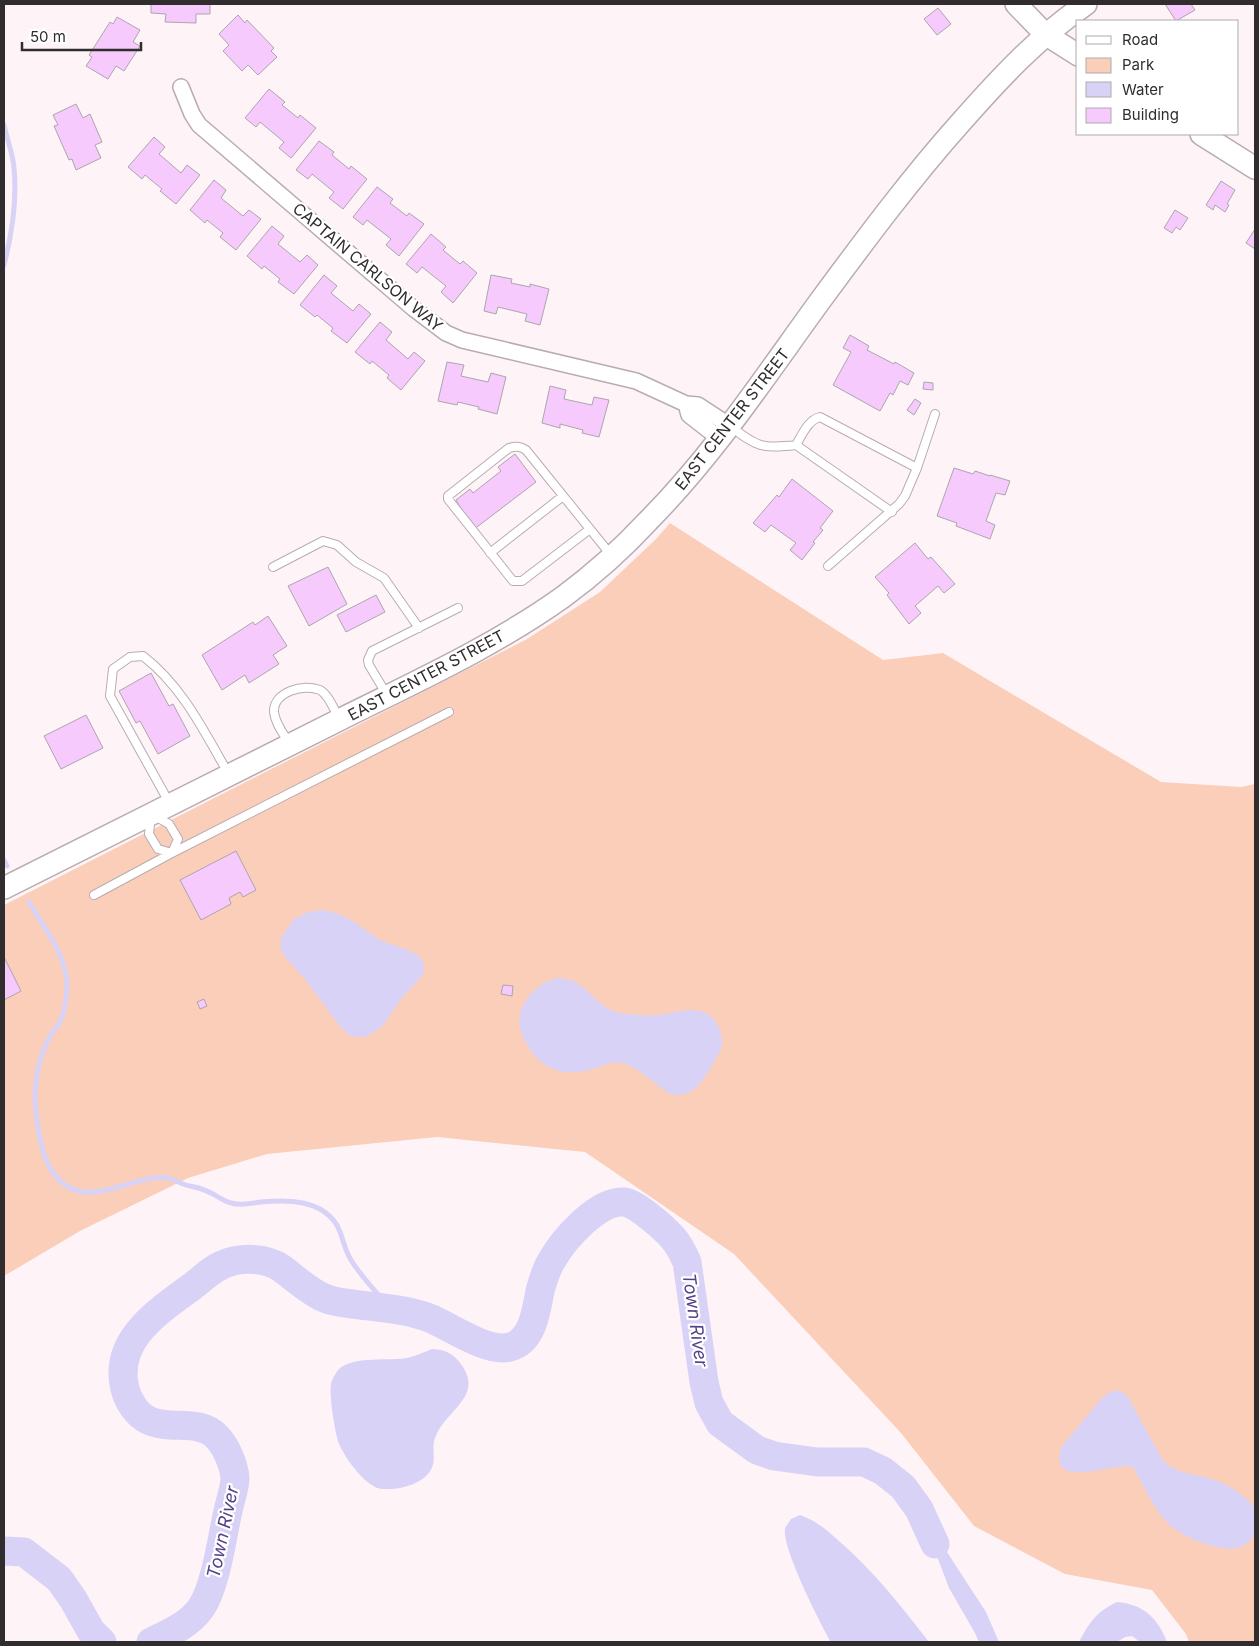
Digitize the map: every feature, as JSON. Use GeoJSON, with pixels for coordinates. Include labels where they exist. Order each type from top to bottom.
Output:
{"type":"FeatureCollection","features":[{"type":"Feature","properties":{"kind":"main road"},"geometry":{"type":"LineString","coordinates":[[1016,4],[1045,34],[1076,54]]}},
{"type":"Feature","properties":{"kind":"main road","name":"EAST CENTER STREET"},"geometry":{"type":"LineString","coordinates":[[4,888],[489,642],[542,611],[612,557],[677,491],[725,432],[819,302],[920,170],[1021,57],[1045,34],[1086,4]]}},
{"type":"Feature","properties":{"kind":"main road"},"geometry":{"type":"LineString","coordinates":[[1203,135],[1255,168]]}},
{"type":"Feature","properties":{"kind":"street","name":"CAPTAIN CARLSON WAY"},"geometry":{"type":"LineString","coordinates":[[181,87],[198,125],[413,308],[446,333],[462,340],[636,381],[686,404],[689,415],[725,432]]}},
{"type":"Feature","properties":{"kind":"lane"},"geometry":{"type":"LineString","coordinates":[[828,566],[892,512],[905,496],[917,468],[935,414]]}},
{"type":"Feature","properties":{"kind":"lane"},"geometry":{"type":"LineString","coordinates":[[796,445],[810,423],[820,417],[917,468]]}},
{"type":"Feature","properties":{"kind":"lane"},"geometry":{"type":"LineString","coordinates":[[725,432],[757,445],[777,447],[796,445],[892,512]]}},
{"type":"Feature","properties":{"kind":"lane"},"geometry":{"type":"LineString","coordinates":[[590,529],[522,581],[513,581],[448,499],[448,496],[509,448],[516,446],[526,450],[590,529],[612,557]]}},
{"type":"Feature","properties":{"kind":"lane"},"geometry":{"type":"LineString","coordinates":[[490,553],[563,496]]}},
{"type":"Feature","properties":{"kind":"lane"},"geometry":{"type":"LineString","coordinates":[[273,566],[323,541],[337,545],[356,562],[384,578],[419,628]]}},
{"type":"Feature","properties":{"kind":"lane"},"geometry":{"type":"LineString","coordinates":[[387,695],[369,665],[368,660],[372,651],[458,608]]}},
{"type":"Feature","properties":{"kind":"lane"},"geometry":{"type":"LineString","coordinates":[[170,804],[110,696],[113,669],[130,657],[142,656],[159,668],[192,709],[229,775]]}},
{"type":"Feature","properties":{"kind":"lane"},"geometry":{"type":"LineString","coordinates":[[290,744],[276,722],[274,709],[280,699],[294,688],[308,687],[321,690],[340,719]]}},
{"type":"Feature","properties":{"kind":"lane"},"geometry":{"type":"LineString","coordinates":[[94,895],[172,853],[449,712]]}},
{"type":"Feature","properties":{"kind":"lane"},"geometry":{"type":"LineString","coordinates":[[151,814],[169,824],[178,838],[172,853],[158,849],[150,834],[151,814]]}},
{"type":"Feature","properties":{"kind":"green space"},"geometry":{"type":"Polygon","coordinates":[[[670,523],[883,660],[943,653],[1161,782],[1241,787],[1255,784],[1255,1642],[1189,1642],[1186,1634],[1152,1590],[1065,1574],[974,1526],[901,1433],[734,1254],[585,1152],[437,1137],[267,1154],[188,1178],[80,1231],[4,1276],[4,905],[527,639],[600,592],[656,539],[670,523]]]}},
{"type":"Feature","properties":{"kind":"water"},"geometry":{"type":"Polygon","coordinates":[[[324,910],[351,920],[380,940],[410,951],[418,955],[423,961],[423,975],[402,998],[383,1025],[365,1037],[352,1037],[342,1029],[280,948],[281,938],[294,919],[308,912],[324,910]]]}},
{"type":"Feature","properties":{"kind":"water"},"geometry":{"type":"Polygon","coordinates":[[[558,978],[574,981],[602,1005],[619,1013],[655,1015],[694,1010],[707,1013],[717,1023],[720,1030],[722,1046],[720,1051],[701,1083],[691,1092],[678,1095],[670,1094],[626,1064],[616,1062],[578,1072],[560,1071],[551,1068],[537,1058],[531,1050],[525,1041],[519,1022],[522,1007],[535,989],[544,983],[558,978]]]}},
{"type":"Feature","properties":{"kind":"water"},"geometry":{"type":"Polygon","coordinates":[[[432,1349],[448,1353],[461,1364],[467,1376],[468,1386],[466,1395],[440,1428],[435,1438],[433,1462],[430,1472],[416,1483],[405,1487],[377,1488],[357,1472],[339,1444],[332,1405],[332,1380],[340,1368],[347,1364],[363,1360],[407,1358],[432,1349]]]}},
{"type":"Feature","properties":{"kind":"water"},"geometry":{"type":"Polygon","coordinates":[[[1112,1391],[1121,1392],[1128,1397],[1162,1459],[1167,1464],[1172,1468],[1222,1483],[1236,1490],[1251,1503],[1256,1514],[1256,1521],[1255,1535],[1249,1541],[1237,1548],[1220,1548],[1190,1538],[1173,1528],[1157,1510],[1133,1467],[1125,1466],[1085,1472],[1072,1472],[1063,1468],[1059,1460],[1062,1446],[1102,1398],[1112,1391]]]}},
{"type":"Feature","properties":{"kind":"water"},"geometry":{"type":"Polygon","coordinates":[[[919,1509],[986,1612],[999,1642],[979,1642],[949,1588],[919,1509]]]}},
{"type":"Feature","properties":{"kind":"water"},"geometry":{"type":"Polygon","coordinates":[[[800,1515],[825,1529],[852,1552],[897,1602],[929,1642],[831,1642],[803,1586],[789,1552],[785,1529],[791,1519],[800,1515]]]}},
{"type":"Feature","properties":{"kind":"water"},"geometry":{"type":"Polygon","coordinates":[[[1117,1602],[1142,1609],[1154,1619],[1167,1642],[1140,1642],[1132,1636],[1125,1637],[1117,1642],[1079,1642],[1094,1618],[1104,1609],[1117,1602]]]}},
{"type":"Feature","properties":{"kind":"building"},"geometry":{"type":"Polygon","coordinates":[[[151,4],[210,4],[210,14],[196,14],[196,23],[165,22],[166,14],[151,13],[151,4]]]}},
{"type":"Feature","properties":{"kind":"building"},"geometry":{"type":"Polygon","coordinates":[[[1165,4],[1191,4],[1195,10],[1175,20],[1165,4]]]}},
{"type":"Feature","properties":{"kind":"building"},"geometry":{"type":"Polygon","coordinates":[[[938,8],[951,24],[937,35],[924,19],[938,8]]]}},
{"type":"Feature","properties":{"kind":"building"},"geometry":{"type":"Polygon","coordinates":[[[238,15],[245,23],[247,20],[274,48],[271,51],[277,57],[258,75],[248,65],[242,71],[223,51],[229,45],[219,34],[238,15]]]}},
{"type":"Feature","properties":{"kind":"building"},"geometry":{"type":"Polygon","coordinates":[[[117,17],[140,30],[133,42],[140,46],[124,71],[116,66],[108,79],[86,66],[92,57],[89,55],[110,22],[113,24],[117,17]]]}},
{"type":"Feature","properties":{"kind":"building"},"geometry":{"type":"Polygon","coordinates":[[[269,89],[285,102],[282,105],[298,118],[300,115],[316,128],[291,158],[279,148],[284,142],[260,122],[256,127],[245,118],[269,89]]]}},
{"type":"Feature","properties":{"kind":"building"},"geometry":{"type":"Polygon","coordinates":[[[76,104],[83,118],[90,114],[102,142],[95,145],[101,158],[76,170],[72,159],[69,160],[54,126],[58,125],[53,115],[76,104]]]}},
{"type":"Feature","properties":{"kind":"building"},"geometry":{"type":"Polygon","coordinates":[[[154,137],[165,147],[159,154],[181,173],[187,165],[200,175],[176,204],[145,175],[142,179],[128,167],[154,137]]]}},
{"type":"Feature","properties":{"kind":"building"},"geometry":{"type":"Polygon","coordinates":[[[319,141],[334,152],[332,155],[349,169],[351,166],[367,179],[343,209],[329,198],[334,192],[312,174],[308,179],[296,170],[319,141]]]}},
{"type":"Feature","properties":{"kind":"building"},"geometry":{"type":"Polygon","coordinates":[[[214,180],[226,190],[221,198],[243,216],[249,210],[261,219],[236,250],[220,237],[223,233],[207,220],[205,223],[190,210],[214,180]]]}},
{"type":"Feature","properties":{"kind":"building"},"geometry":{"type":"Polygon","coordinates":[[[1221,181],[1235,190],[1225,212],[1215,205],[1213,210],[1206,205],[1221,181]]]}},
{"type":"Feature","properties":{"kind":"building"},"geometry":{"type":"Polygon","coordinates":[[[377,187],[393,199],[390,203],[407,216],[409,213],[424,224],[399,256],[386,245],[391,239],[367,220],[363,225],[353,217],[377,187]]]}},
{"type":"Feature","properties":{"kind":"building"},"geometry":{"type":"Polygon","coordinates":[[[1175,210],[1188,218],[1180,230],[1176,227],[1172,233],[1164,228],[1175,210]]]}},
{"type":"Feature","properties":{"kind":"building"},"geometry":{"type":"Polygon","coordinates":[[[272,226],[284,236],[278,244],[300,262],[307,255],[318,265],[294,294],[278,282],[280,279],[264,266],[262,269],[247,256],[272,226]]]}},
{"type":"Feature","properties":{"kind":"building"},"geometry":{"type":"Polygon","coordinates":[[[1255,229],[1255,249],[1246,243],[1255,229]]]}},
{"type":"Feature","properties":{"kind":"building"},"geometry":{"type":"Polygon","coordinates":[[[431,234],[446,247],[443,250],[460,264],[463,261],[477,273],[453,303],[441,292],[446,286],[422,267],[417,273],[406,264],[431,234]]]}},
{"type":"Feature","properties":{"kind":"building"},"geometry":{"type":"Polygon","coordinates":[[[324,275],[337,286],[331,293],[353,311],[359,304],[371,314],[347,343],[331,331],[333,328],[317,315],[315,317],[300,305],[324,275]]]}},
{"type":"Feature","properties":{"kind":"building"},"geometry":{"type":"Polygon","coordinates":[[[491,275],[512,279],[511,283],[530,287],[530,284],[549,289],[540,325],[525,321],[527,314],[498,307],[496,314],[484,311],[491,275]]]}},
{"type":"Feature","properties":{"kind":"building"},"geometry":{"type":"Polygon","coordinates":[[[380,322],[392,332],[386,340],[408,359],[414,352],[425,361],[401,390],[387,378],[389,375],[372,361],[370,364],[355,352],[380,322]]]}},
{"type":"Feature","properties":{"kind":"building"},"geometry":{"type":"Polygon","coordinates":[[[850,335],[869,346],[867,350],[894,364],[895,362],[914,373],[908,385],[900,381],[893,395],[890,393],[880,411],[833,385],[851,352],[843,348],[850,335]]]}},
{"type":"Feature","properties":{"kind":"building"},"geometry":{"type":"Polygon","coordinates":[[[447,362],[464,365],[461,376],[488,382],[491,373],[506,377],[497,414],[458,402],[457,405],[438,401],[447,362]]]}},
{"type":"Feature","properties":{"kind":"building"},"geometry":{"type":"Polygon","coordinates":[[[924,382],[933,383],[933,390],[923,389],[924,382]]]}},
{"type":"Feature","properties":{"kind":"building"},"geometry":{"type":"Polygon","coordinates":[[[550,386],[566,390],[564,399],[592,405],[594,397],[609,400],[599,437],[582,433],[583,430],[560,424],[560,428],[542,423],[550,386]]]}},
{"type":"Feature","properties":{"kind":"building"},"geometry":{"type":"Polygon","coordinates":[[[915,399],[921,403],[914,415],[907,410],[915,399]]]}},
{"type":"Feature","properties":{"kind":"building"},"geometry":{"type":"Polygon","coordinates":[[[515,454],[536,482],[473,530],[457,509],[460,507],[456,500],[470,489],[473,493],[501,471],[498,467],[515,454]]]}},
{"type":"Feature","properties":{"kind":"building"},"geometry":{"type":"Polygon","coordinates":[[[954,468],[973,474],[975,471],[1010,481],[1005,495],[996,493],[986,521],[995,525],[990,539],[956,526],[957,523],[937,516],[954,468]]]}},
{"type":"Feature","properties":{"kind":"building"},"geometry":{"type":"Polygon","coordinates":[[[792,479],[833,511],[820,528],[823,530],[813,542],[815,543],[802,560],[790,550],[796,543],[771,525],[765,532],[753,523],[777,495],[779,497],[792,479]]]}},
{"type":"Feature","properties":{"kind":"building"},"geometry":{"type":"Polygon","coordinates":[[[915,543],[928,559],[931,557],[955,584],[944,593],[938,586],[915,606],[921,613],[909,624],[887,595],[889,593],[875,577],[915,543]]]}},
{"type":"Feature","properties":{"kind":"building"},"geometry":{"type":"Polygon","coordinates":[[[328,567],[347,604],[309,626],[288,586],[328,567]]]}},
{"type":"Feature","properties":{"kind":"building"},"geometry":{"type":"Polygon","coordinates":[[[376,595],[385,612],[346,632],[337,615],[376,595]]]}},
{"type":"Feature","properties":{"kind":"building"},"geometry":{"type":"Polygon","coordinates":[[[268,616],[287,646],[273,655],[279,664],[249,683],[245,675],[222,690],[202,655],[253,622],[255,625],[268,616]]]}},
{"type":"Feature","properties":{"kind":"building"},"geometry":{"type":"Polygon","coordinates":[[[151,673],[169,706],[173,704],[190,736],[158,754],[140,721],[136,723],[119,691],[151,673]]]}},
{"type":"Feature","properties":{"kind":"building"},"geometry":{"type":"Polygon","coordinates":[[[86,715],[103,748],[61,769],[44,736],[86,715]]]}},
{"type":"Feature","properties":{"kind":"building"},"geometry":{"type":"Polygon","coordinates":[[[236,851],[256,890],[243,897],[240,892],[229,898],[231,904],[201,920],[180,880],[236,851]]]}},
{"type":"Feature","properties":{"kind":"building"},"geometry":{"type":"Polygon","coordinates":[[[4,957],[21,991],[4,1000],[4,957]]]}},
{"type":"Feature","properties":{"kind":"building"},"geometry":{"type":"Polygon","coordinates":[[[503,985],[513,986],[512,996],[501,994],[503,985]]]}},
{"type":"Feature","properties":{"kind":"building"},"geometry":{"type":"Polygon","coordinates":[[[204,999],[207,1006],[200,1009],[197,1002],[204,999]]]}},
{"type":"Feature","properties":{"kind":"waterway"},"geometry":{"type":"LineString","coordinates":[[4,125],[11,152],[15,180],[11,229],[4,265]]}},
{"type":"Feature","properties":{"kind":"waterway"},"geometry":{"type":"LineString","coordinates":[[4,860],[7,866]]}},
{"type":"Feature","properties":{"kind":"waterway"},"geometry":{"type":"LineString","coordinates":[[29,902],[54,942],[66,975],[67,991],[64,1011],[42,1055],[35,1091],[36,1116],[40,1140],[45,1158],[54,1174],[67,1186],[80,1192],[110,1190],[154,1178],[168,1178],[202,1189],[224,1201],[235,1204],[284,1201],[314,1206],[334,1220],[338,1226],[347,1253],[355,1267],[392,1310]]}},
{"type":"Feature","properties":{"kind":"waterway","name":"Town River"},"geometry":{"type":"LineString","coordinates":[[151,1642],[191,1619],[206,1599],[218,1561],[235,1478],[226,1450],[210,1431],[193,1426],[165,1425],[148,1420],[140,1415],[128,1398],[123,1372],[125,1356],[131,1343],[151,1318],[218,1267],[229,1262],[252,1259],[275,1264],[311,1291],[327,1299],[414,1313],[432,1319],[481,1343],[501,1348],[510,1347],[518,1344],[529,1332],[545,1275],[557,1251],[583,1222],[603,1207],[614,1203],[629,1203],[657,1222],[673,1238],[684,1255],[687,1262],[704,1382],[709,1403],[720,1423],[757,1450],[774,1456],[817,1462],[864,1462],[883,1471],[903,1487],[919,1509],[935,1544]]}},
{"type":"Feature","properties":{"kind":"waterway","name":"Town River"},"geometry":{"type":"LineString","coordinates":[[4,1551],[24,1552],[59,1579],[91,1631],[102,1642]]}}]}
